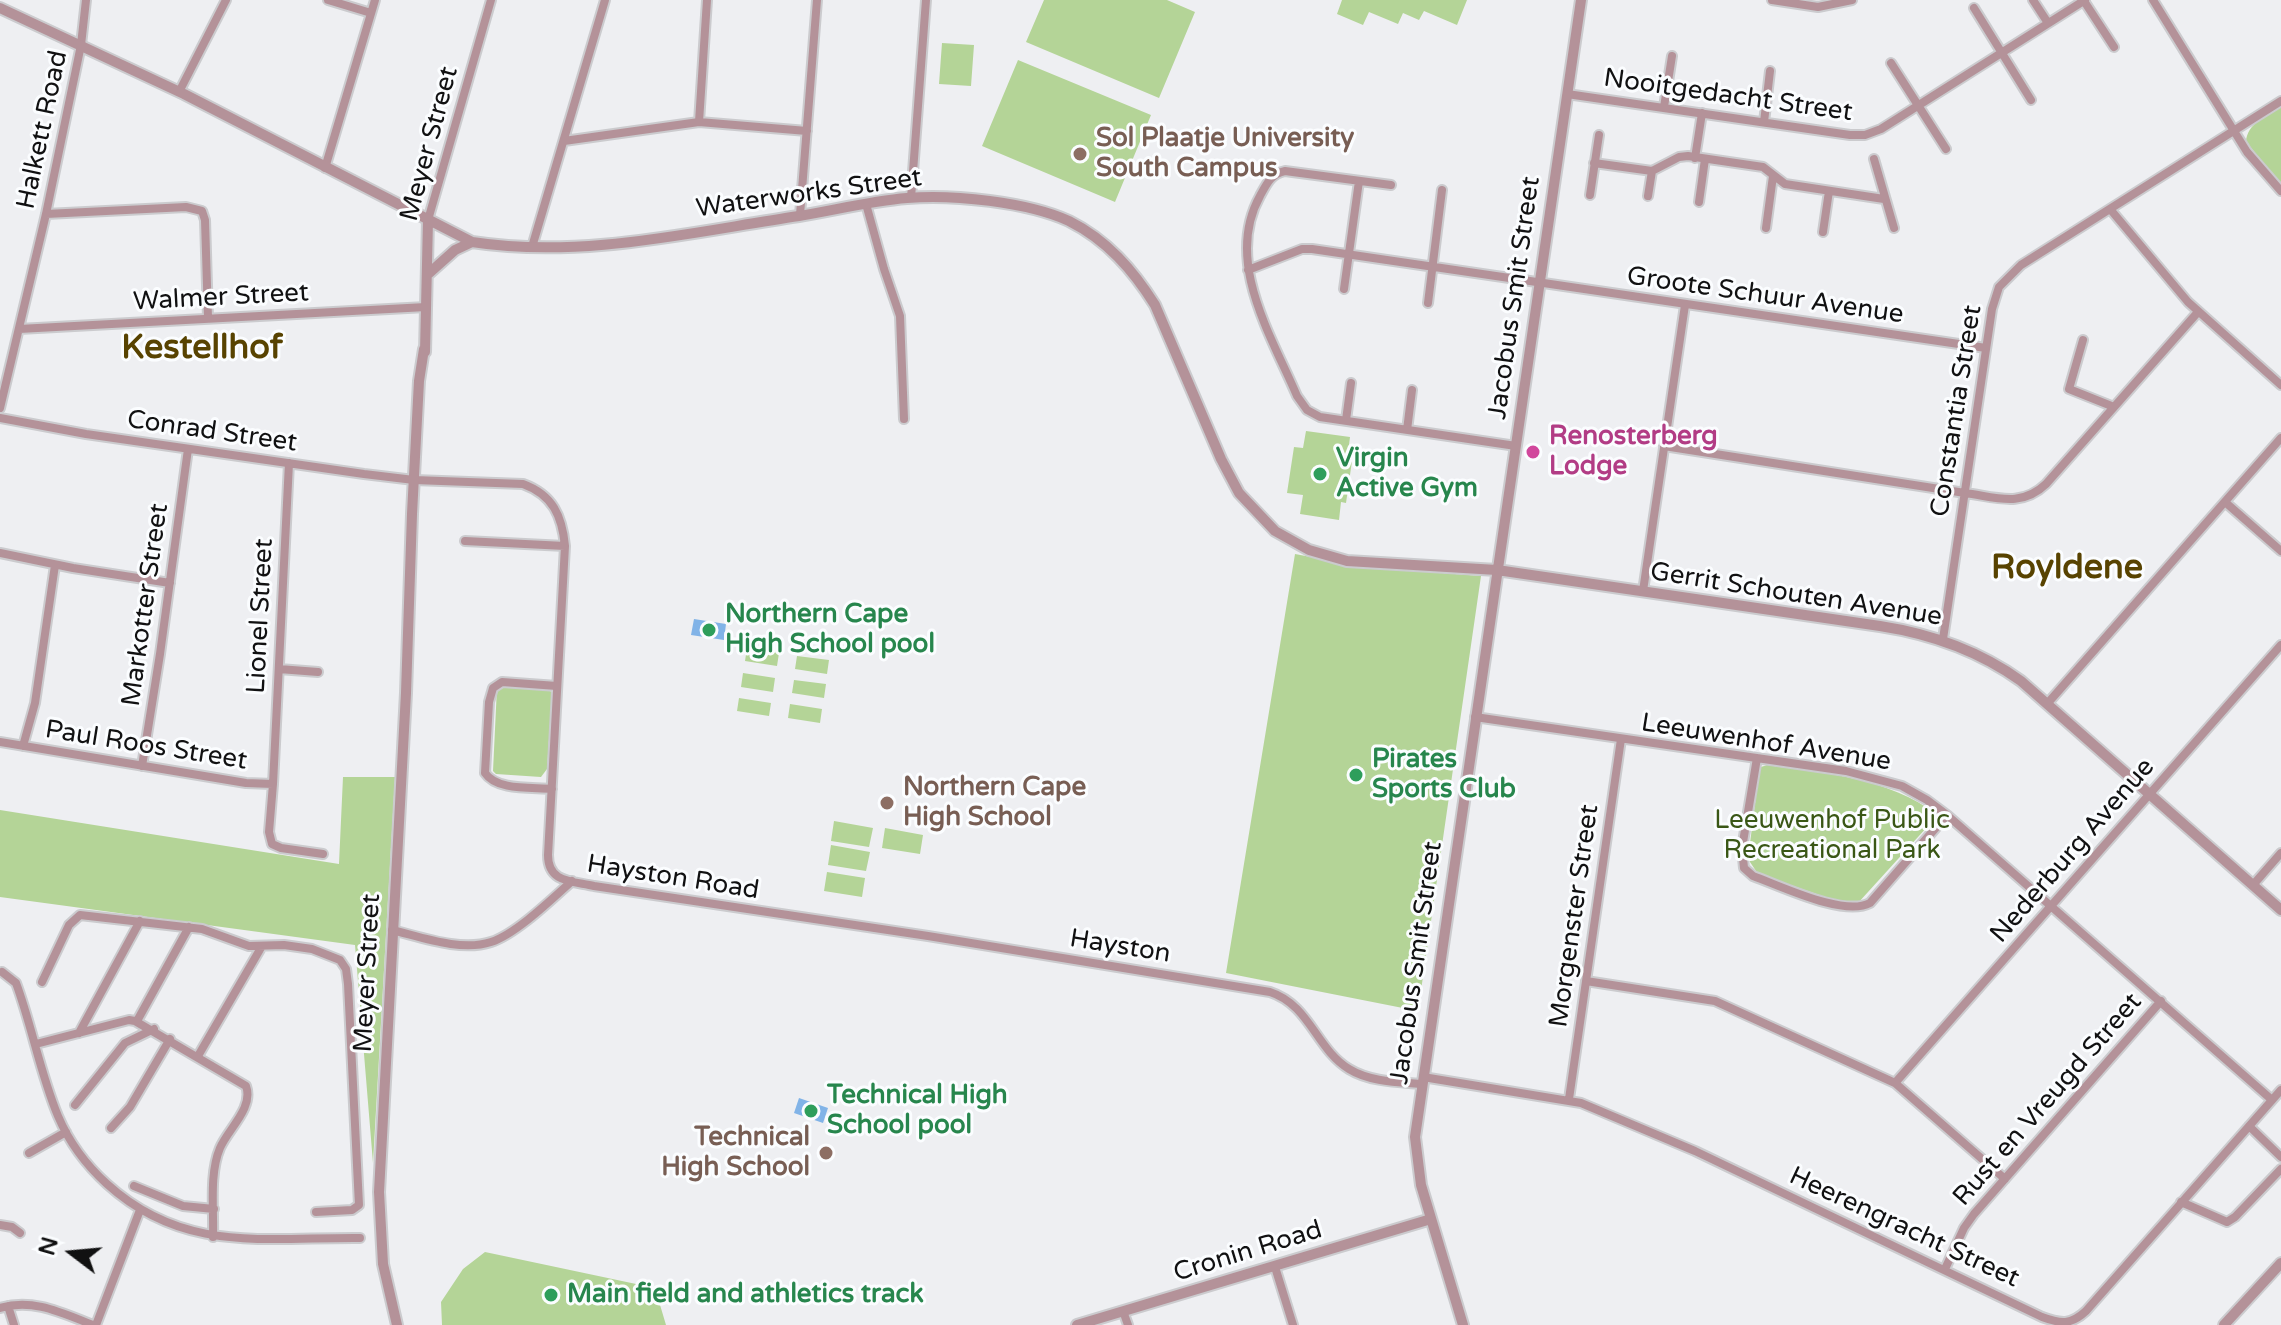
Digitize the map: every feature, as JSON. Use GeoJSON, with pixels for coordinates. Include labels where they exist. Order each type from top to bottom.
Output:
{"type":"FeatureCollection","features":[{"type":"Feature","properties":{"kind":"street","name":"Halkett Road"},"geometry":{"type":"LineString","coordinates":[[0,408],[46,214],[81,45],[86,0]]}},
{"type":"Feature","properties":{"kind":"street"},"geometry":{"type":"LineString","coordinates":[[179,92],[226,0]]}},
{"type":"Feature","properties":{"kind":"street"},"geometry":{"type":"LineString","coordinates":[[328,0],[371,13]]}},
{"type":"Feature","properties":{"kind":"street"},"geometry":{"type":"LineString","coordinates":[[325,168],[375,0]]}},
{"type":"Feature","properties":{"kind":"street","name":"Meyer Street"},"geometry":{"type":"LineString","coordinates":[[397,1325],[383,1264],[379,1203],[408,621],[413,606],[428,220],[491,0]]}},
{"type":"Feature","properties":{"kind":"street"},"geometry":{"type":"LineString","coordinates":[[532,247],[605,0]]}},
{"type":"Feature","properties":{"kind":"street"},"geometry":{"type":"LineString","coordinates":[[699,122],[707,0]]}},
{"type":"Feature","properties":{"kind":"street"},"geometry":{"type":"LineString","coordinates":[[800,215],[817,0]]}},
{"type":"Feature","properties":{"kind":"street"},"geometry":{"type":"LineString","coordinates":[[911,198],[926,0]]}},
{"type":"Feature","properties":{"kind":"street","name":"Jacobus Smit Street"},"geometry":{"type":"LineString","coordinates":[[1463,1325],[1431,1219],[1416,1157],[1415,1137],[1581,0]]}},
{"type":"Feature","properties":{"kind":"street"},"geometry":{"type":"LineString","coordinates":[[1772,0],[1822,7],[1852,0]]}},
{"type":"Feature","properties":{"kind":"street"},"geometry":{"type":"LineString","coordinates":[[2033,0],[2048,23]]}},
{"type":"Feature","properties":{"kind":"street"},"geometry":{"type":"LineString","coordinates":[[2084,0],[2114,47]]}},
{"type":"Feature","properties":{"kind":"street","name":"Nooitgedacht Street"},"geometry":{"type":"LineString","coordinates":[[1567,94],[1861,136],[1881,129],[2084,0]]}},
{"type":"Feature","properties":{"kind":"street"},"geometry":{"type":"LineString","coordinates":[[2153,0],[2255,163],[2281,191]]}},
{"type":"Feature","properties":{"kind":"street","name":"Waterworks Street"},"geometry":{"type":"LineString","coordinates":[[0,8],[179,92],[472,242],[574,248],[616,244],[911,198],[970,200],[1027,207],[1070,222],[1119,256],[1155,305],[1229,477],[1262,520],[1286,539],[1318,554],[1347,561],[1497,570]]}},
{"type":"Feature","properties":{"kind":"street"},"geometry":{"type":"LineString","coordinates":[[1974,8],[2031,100]]}},
{"type":"Feature","properties":{"kind":"street"},"geometry":{"type":"LineString","coordinates":[[1664,107],[1672,56]]}},
{"type":"Feature","properties":{"kind":"street"},"geometry":{"type":"LineString","coordinates":[[1891,63],[1946,149]]}},
{"type":"Feature","properties":{"kind":"street"},"geometry":{"type":"LineString","coordinates":[[1764,122],[1770,71]]}},
{"type":"Feature","properties":{"kind":"street","name":"Constantia Street"},"geometry":{"type":"LineString","coordinates":[[1943,639],[1993,301],[2004,280],[2021,265],[2281,101]]}},
{"type":"Feature","properties":{"kind":"street"},"geometry":{"type":"LineString","coordinates":[[1699,202],[1702,113]]}},
{"type":"Feature","properties":{"kind":"street"},"geometry":{"type":"LineString","coordinates":[[564,141],[699,122],[807,131]]}},
{"type":"Feature","properties":{"kind":"street"},"geometry":{"type":"LineString","coordinates":[[1590,195],[1599,135]]}},
{"type":"Feature","properties":{"kind":"street"},"geometry":{"type":"LineString","coordinates":[[1594,163],[1652,171],[1681,156],[1763,167],[1783,183],[1884,199]]}},
{"type":"Feature","properties":{"kind":"street"},"geometry":{"type":"LineString","coordinates":[[1874,159],[1894,228]]}},
{"type":"Feature","properties":{"kind":"street"},"geometry":{"type":"LineString","coordinates":[[1391,185],[1285,171],[1273,175],[1253,207],[1247,223],[1250,285],[1297,396],[1313,414],[1516,446]]}},
{"type":"Feature","properties":{"kind":"street"},"geometry":{"type":"LineString","coordinates":[[1648,196],[1652,171]]}},
{"type":"Feature","properties":{"kind":"street"},"geometry":{"type":"LineString","coordinates":[[1766,228],[1773,176]]}},
{"type":"Feature","properties":{"kind":"street"},"geometry":{"type":"LineString","coordinates":[[1344,289],[1359,181]]}},
{"type":"Feature","properties":{"kind":"street"},"geometry":{"type":"LineString","coordinates":[[1428,303],[1442,190]]}},
{"type":"Feature","properties":{"kind":"street"},"geometry":{"type":"LineString","coordinates":[[1823,232],[1829,191]]}},
{"type":"Feature","properties":{"kind":"street"},"geometry":{"type":"LineString","coordinates":[[866,204],[900,316],[904,419]]}},
{"type":"Feature","properties":{"kind":"street"},"geometry":{"type":"LineString","coordinates":[[46,214],[186,207],[202,211],[205,220],[208,318]]}},
{"type":"Feature","properties":{"kind":"street"},"geometry":{"type":"LineString","coordinates":[[2110,209],[2198,312],[2281,385]]}},
{"type":"Feature","properties":{"kind":"street"},"geometry":{"type":"LineString","coordinates":[[427,275],[455,250],[472,242]]}},
{"type":"Feature","properties":{"kind":"street","name":"Groote Schuur Avenue"},"geometry":{"type":"LineString","coordinates":[[1248,270],[1302,249],[1986,348]]}},
{"type":"Feature","properties":{"kind":"street"},"geometry":{"type":"LineString","coordinates":[[1643,591],[1685,305]]}},
{"type":"Feature","properties":{"kind":"street","name":"Walmer Street"},"geometry":{"type":"LineString","coordinates":[[19,329],[426,307]]}},
{"type":"Feature","properties":{"kind":"street"},"geometry":{"type":"LineString","coordinates":[[1664,446],[2012,500],[2033,495],[2198,312]]}},
{"type":"Feature","properties":{"kind":"street"},"geometry":{"type":"LineString","coordinates":[[2083,340],[2069,389],[2114,407]]}},
{"type":"Feature","properties":{"kind":"street"},"geometry":{"type":"LineString","coordinates":[[1346,420],[1351,383]]}},
{"type":"Feature","properties":{"kind":"street"},"geometry":{"type":"LineString","coordinates":[[1407,430],[1412,390]]}},
{"type":"Feature","properties":{"kind":"street","name":"Conrad Street"},"geometry":{"type":"LineString","coordinates":[[0,418],[188,449],[417,480]]}},
{"type":"Feature","properties":{"kind":"street"},"geometry":{"type":"LineString","coordinates":[[2047,704],[2281,438]]}},
{"type":"Feature","properties":{"kind":"street","name":"Markotter Street"},"geometry":{"type":"LineString","coordinates":[[142,766],[188,449]]}},
{"type":"Feature","properties":{"kind":"street","name":"Lionel Street"},"geometry":{"type":"LineString","coordinates":[[274,772],[289,463]]}},
{"type":"Feature","properties":{"kind":"street","name":"Hayston Road"},"geometry":{"type":"LineString","coordinates":[[417,480],[507,482],[534,488],[552,501],[558,513],[565,546],[548,865],[556,877],[778,915]]}},
{"type":"Feature","properties":{"kind":"street"},"geometry":{"type":"LineString","coordinates":[[2225,502],[2281,551]]}},
{"type":"Feature","properties":{"kind":"street"},"geometry":{"type":"LineString","coordinates":[[465,541],[565,546]]}},
{"type":"Feature","properties":{"kind":"street"},"geometry":{"type":"LineString","coordinates":[[0,553],[170,583]]}},
{"type":"Feature","properties":{"kind":"street"},"geometry":{"type":"LineString","coordinates":[[23,746],[35,703],[55,565]]}},
{"type":"Feature","properties":{"kind":"street","name":"Gerrit Schouten Avenue"},"geometry":{"type":"LineString","coordinates":[[1497,570],[1880,626],[1943,639],[1991,661],[2047,704],[2281,910]]}},
{"type":"Feature","properties":{"kind":"street","name":"Nederburg Avenue"},"geometry":{"type":"LineString","coordinates":[[1895,1083],[2281,645]]}},
{"type":"Feature","properties":{"kind":"street"},"geometry":{"type":"LineString","coordinates":[[279,669],[318,672]]}},
{"type":"Feature","properties":{"kind":"street"},"geometry":{"type":"LineString","coordinates":[[552,789],[503,785],[492,781],[485,773],[490,693],[497,683],[557,686]]}},
{"type":"Feature","properties":{"kind":"street","name":"Leeuwenhof Avenue"},"geometry":{"type":"LineString","coordinates":[[1475,717],[1878,778],[1914,792],[1947,815],[2272,1100]]}},
{"type":"Feature","properties":{"kind":"street","name":"Morgenster Street"},"geometry":{"type":"LineString","coordinates":[[1569,1099],[1621,739]]}},
{"type":"Feature","properties":{"kind":"street","name":"Paul Roos Street"},"geometry":{"type":"LineString","coordinates":[[0,742],[246,783],[273,784],[274,772]]}},
{"type":"Feature","properties":{"kind":"street"},"geometry":{"type":"LineString","coordinates":[[1757,758],[1742,848],[1744,868],[1753,876],[1835,905],[1858,908],[1870,903],[1947,815]]}},
{"type":"Feature","properties":{"kind":"street"},"geometry":{"type":"LineString","coordinates":[[273,784],[269,832],[272,844],[323,854]]}},
{"type":"Feature","properties":{"kind":"street"},"geometry":{"type":"LineString","coordinates":[[2253,885],[2281,853]]}},
{"type":"Feature","properties":{"kind":"street"},"geometry":{"type":"LineString","coordinates":[[392,930],[454,943],[494,941],[542,908],[572,881]]}},
{"type":"Feature","properties":{"kind":"street","name":"Hayston"},"geometry":{"type":"LineString","coordinates":[[778,915],[928,936],[1270,992],[1285,998],[1302,1013],[1333,1056],[1351,1071],[1377,1080],[1422,1081]]}},
{"type":"Feature","properties":{"kind":"street"},"geometry":{"type":"LineString","coordinates":[[42,982],[64,934],[77,916],[103,916],[189,927],[249,946],[284,945],[323,952],[340,960],[346,969],[359,1205],[352,1210],[316,1212]]}},
{"type":"Feature","properties":{"kind":"street"},"geometry":{"type":"LineString","coordinates":[[79,1033],[140,921]]}},
{"type":"Feature","properties":{"kind":"street"},"geometry":{"type":"LineString","coordinates":[[137,1021],[189,927]]}},
{"type":"Feature","properties":{"kind":"street"},"geometry":{"type":"LineString","coordinates":[[198,1056],[262,946]]}},
{"type":"Feature","properties":{"kind":"street"},"geometry":{"type":"LineString","coordinates":[[0,962],[1,973],[16,983],[57,1115],[66,1132],[92,1170],[140,1210],[178,1228],[213,1237],[255,1241],[306,1237],[360,1238]]}},
{"type":"Feature","properties":{"kind":"street"},"geometry":{"type":"LineString","coordinates":[[1586,981],[1715,1001],[1895,1083],[2005,1179]]}},
{"type":"Feature","properties":{"kind":"street","name":"Rust en Vreugd Street"},"geometry":{"type":"LineString","coordinates":[[1945,1269],[1969,1221],[2161,1001]]}},
{"type":"Feature","properties":{"kind":"street"},"geometry":{"type":"LineString","coordinates":[[36,1044],[129,1020],[137,1021],[246,1086],[248,1091],[241,1113],[219,1150],[213,1237]]}},
{"type":"Feature","properties":{"kind":"street"},"geometry":{"type":"LineString","coordinates":[[75,1105],[125,1043],[154,1029]]}},
{"type":"Feature","properties":{"kind":"street"},"geometry":{"type":"LineString","coordinates":[[111,1128],[130,1107],[170,1039]]}},
{"type":"Feature","properties":{"kind":"street","name":"Heerengracht Street"},"geometry":{"type":"LineString","coordinates":[[1422,1081],[1569,1099],[1695,1151],[2052,1323],[2069,1323],[2080,1316],[2281,1090]]}},
{"type":"Feature","properties":{"kind":"street"},"geometry":{"type":"LineString","coordinates":[[2249,1126],[2281,1157]]}},
{"type":"Feature","properties":{"kind":"street"},"geometry":{"type":"LineString","coordinates":[[29,1153],[66,1132]]}},
{"type":"Feature","properties":{"kind":"street"},"geometry":{"type":"LineString","coordinates":[[2181,1202],[2227,1222],[2281,1169]]}},
{"type":"Feature","properties":{"kind":"street"},"geometry":{"type":"LineString","coordinates":[[134,1186],[183,1206],[214,1209]]}},
{"type":"Feature","properties":{"kind":"street"},"geometry":{"type":"LineString","coordinates":[[14,1325],[4,1307],[35,1304],[95,1325],[140,1210]]}},
{"type":"Feature","properties":{"kind":"street","name":"Cronin Road"},"geometry":{"type":"LineString","coordinates":[[1077,1325],[1431,1219]]}},
{"type":"Feature","properties":{"kind":"street"},"geometry":{"type":"LineString","coordinates":[[0,1225],[12,1227],[20,1233]]}},
{"type":"Feature","properties":{"kind":"street"},"geometry":{"type":"LineString","coordinates":[[2224,1325],[2281,1263]]}},
{"type":"Feature","properties":{"kind":"street"},"geometry":{"type":"LineString","coordinates":[[1275,1267],[1293,1325]]}},
{"type":"Feature","properties":{"kind":"street"},"geometry":{"type":"LineString","coordinates":[[1123,1311],[1128,1325]]}},
{"type":"Feature","properties":{"kind":"green space"},"geometry":{"type":"Polygon","coordinates":[[[1044,0],[1167,0],[1195,12],[1159,98],[1026,42],[1044,0]]]}},
{"type":"Feature","properties":{"kind":"green space"},"geometry":{"type":"Polygon","coordinates":[[[1342,0],[1467,0],[1457,25],[1424,11],[1419,20],[1403,13],[1398,24],[1369,12],[1363,25],[1337,14],[1342,0]]]}},
{"type":"Feature","properties":{"kind":"green space"},"geometry":{"type":"Polygon","coordinates":[[[942,43],[974,45],[971,86],[939,84],[942,43]]]}},
{"type":"Feature","properties":{"kind":"green space"},"geometry":{"type":"Polygon","coordinates":[[[1018,60],[1151,115],[1115,202],[982,146],[1018,60]]]}},
{"type":"Feature","properties":{"kind":"green space"},"geometry":{"type":"Polygon","coordinates":[[[2281,107],[2281,184],[2246,142],[2254,125],[2281,107]]]}},
{"type":"Feature","properties":{"kind":"green space","name":"Virgin Active Gym"},"geometry":{"type":"Polygon","coordinates":[[[1306,431],[1350,437],[1348,453],[1353,454],[1346,503],[1341,502],[1339,520],[1300,514],[1303,495],[1287,493],[1294,447],[1303,448],[1306,431]]]}},
{"type":"Feature","properties":{"kind":"green space","name":"Pirates Sports Club"},"geometry":{"type":"Polygon","coordinates":[[[1295,554],[1364,567],[1481,576],[1418,1011],[1226,973],[1295,554]]]}},
{"type":"Feature","properties":{"kind":"green space"},"geometry":{"type":"Polygon","coordinates":[[[747,648],[779,653],[777,666],[745,661],[747,648]]]}},
{"type":"Feature","properties":{"kind":"green space"},"geometry":{"type":"Polygon","coordinates":[[[797,656],[829,660],[827,674],[795,669],[797,656]]]}},
{"type":"Feature","properties":{"kind":"green space"},"geometry":{"type":"Polygon","coordinates":[[[743,673],[775,678],[773,692],[741,687],[743,673]]]}},
{"type":"Feature","properties":{"kind":"green space"},"geometry":{"type":"Polygon","coordinates":[[[794,680],[826,684],[824,698],[792,693],[794,680]]]}},
{"type":"Feature","properties":{"kind":"green space"},"geometry":{"type":"Polygon","coordinates":[[[500,683],[549,688],[552,694],[547,769],[541,777],[496,774],[493,771],[497,687],[500,683]]]}},
{"type":"Feature","properties":{"kind":"green space"},"geometry":{"type":"Polygon","coordinates":[[[739,698],[771,703],[769,716],[737,711],[739,698]]]}},
{"type":"Feature","properties":{"kind":"green space"},"geometry":{"type":"Polygon","coordinates":[[[790,704],[822,709],[820,723],[788,718],[790,704]]]}},
{"type":"Feature","properties":{"kind":"green space","name":"Leeuwenhof Public Recreational Park"},"geometry":{"type":"Polygon","coordinates":[[[1767,765],[1877,785],[1898,792],[1938,815],[1858,903],[1834,900],[1758,874],[1748,859],[1759,772],[1761,767],[1767,765]]]}},
{"type":"Feature","properties":{"kind":"green space"},"geometry":{"type":"Polygon","coordinates":[[[343,777],[395,777],[373,1163],[355,945],[0,897],[0,810],[339,864],[343,777]]]}},
{"type":"Feature","properties":{"kind":"green space"},"geometry":{"type":"Polygon","coordinates":[[[834,821],[873,828],[869,847],[831,841],[834,821]]]}},
{"type":"Feature","properties":{"kind":"green space"},"geometry":{"type":"Polygon","coordinates":[[[885,828],[923,835],[920,854],[882,848],[885,828]]]}},
{"type":"Feature","properties":{"kind":"green space"},"geometry":{"type":"Polygon","coordinates":[[[831,845],[870,852],[866,871],[828,865],[831,845]]]}},
{"type":"Feature","properties":{"kind":"green space"},"geometry":{"type":"Polygon","coordinates":[[[827,872],[865,878],[862,897],[824,891],[827,872]]]}},
{"type":"Feature","properties":{"kind":"green space","name":"Main field and athletics track"},"geometry":{"type":"Polygon","coordinates":[[[485,1252],[655,1288],[666,1325],[442,1325],[441,1302],[463,1269],[485,1252]]]}},
{"type":"Feature","properties":{"kind":"water","name":"Northern Cape High School pool"},"geometry":{"type":"Polygon","coordinates":[[[694,619],[726,624],[724,640],[691,635],[694,619]]]}},
{"type":"Feature","properties":{"kind":"water","name":"Technical High School pool"},"geometry":{"type":"Polygon","coordinates":[[[799,1098],[828,1108],[823,1123],[794,1113],[799,1098]]]}},
{"type":"Feature","properties":{"kind":"place","name":"Sol Plaatje University South Campus"},"geometry":{"type":"Point","coordinates":[1080,154]}},
{"type":"Feature","properties":{"kind":"place","name":"Renosterberg Lodge"},"geometry":{"type":"Point","coordinates":[1533,452]}},
{"type":"Feature","properties":{"kind":"place","name":"Virgin Active Gym"},"geometry":{"type":"Point","coordinates":[1320,474]}},
{"type":"Feature","properties":{"kind":"place","name":"Northern Cape High School pool"},"geometry":{"type":"Point","coordinates":[709,630]}},
{"type":"Feature","properties":{"kind":"place","name":"Pirates Sports Club"},"geometry":{"type":"Point","coordinates":[1356,775]}},
{"type":"Feature","properties":{"kind":"place","name":"Northern Cape High School"},"geometry":{"type":"Point","coordinates":[887,803]}},
{"type":"Feature","properties":{"kind":"place","name":"Technical High School pool"},"geometry":{"type":"Point","coordinates":[811,1111]}},
{"type":"Feature","properties":{"kind":"place","name":"Technical High School"},"geometry":{"type":"Point","coordinates":[826,1153]}},
{"type":"Feature","properties":{"kind":"place","name":"Main field and athletics track"},"geometry":{"type":"Point","coordinates":[551,1295]}},
{"type":"Feature","properties":{"kind":"district","name":"Kestellhof"},"geometry":{"type":"Point","coordinates":[202,349]}},
{"type":"Feature","properties":{"kind":"district","name":"Royldene"},"geometry":{"type":"Point","coordinates":[2067,569]}}]}
